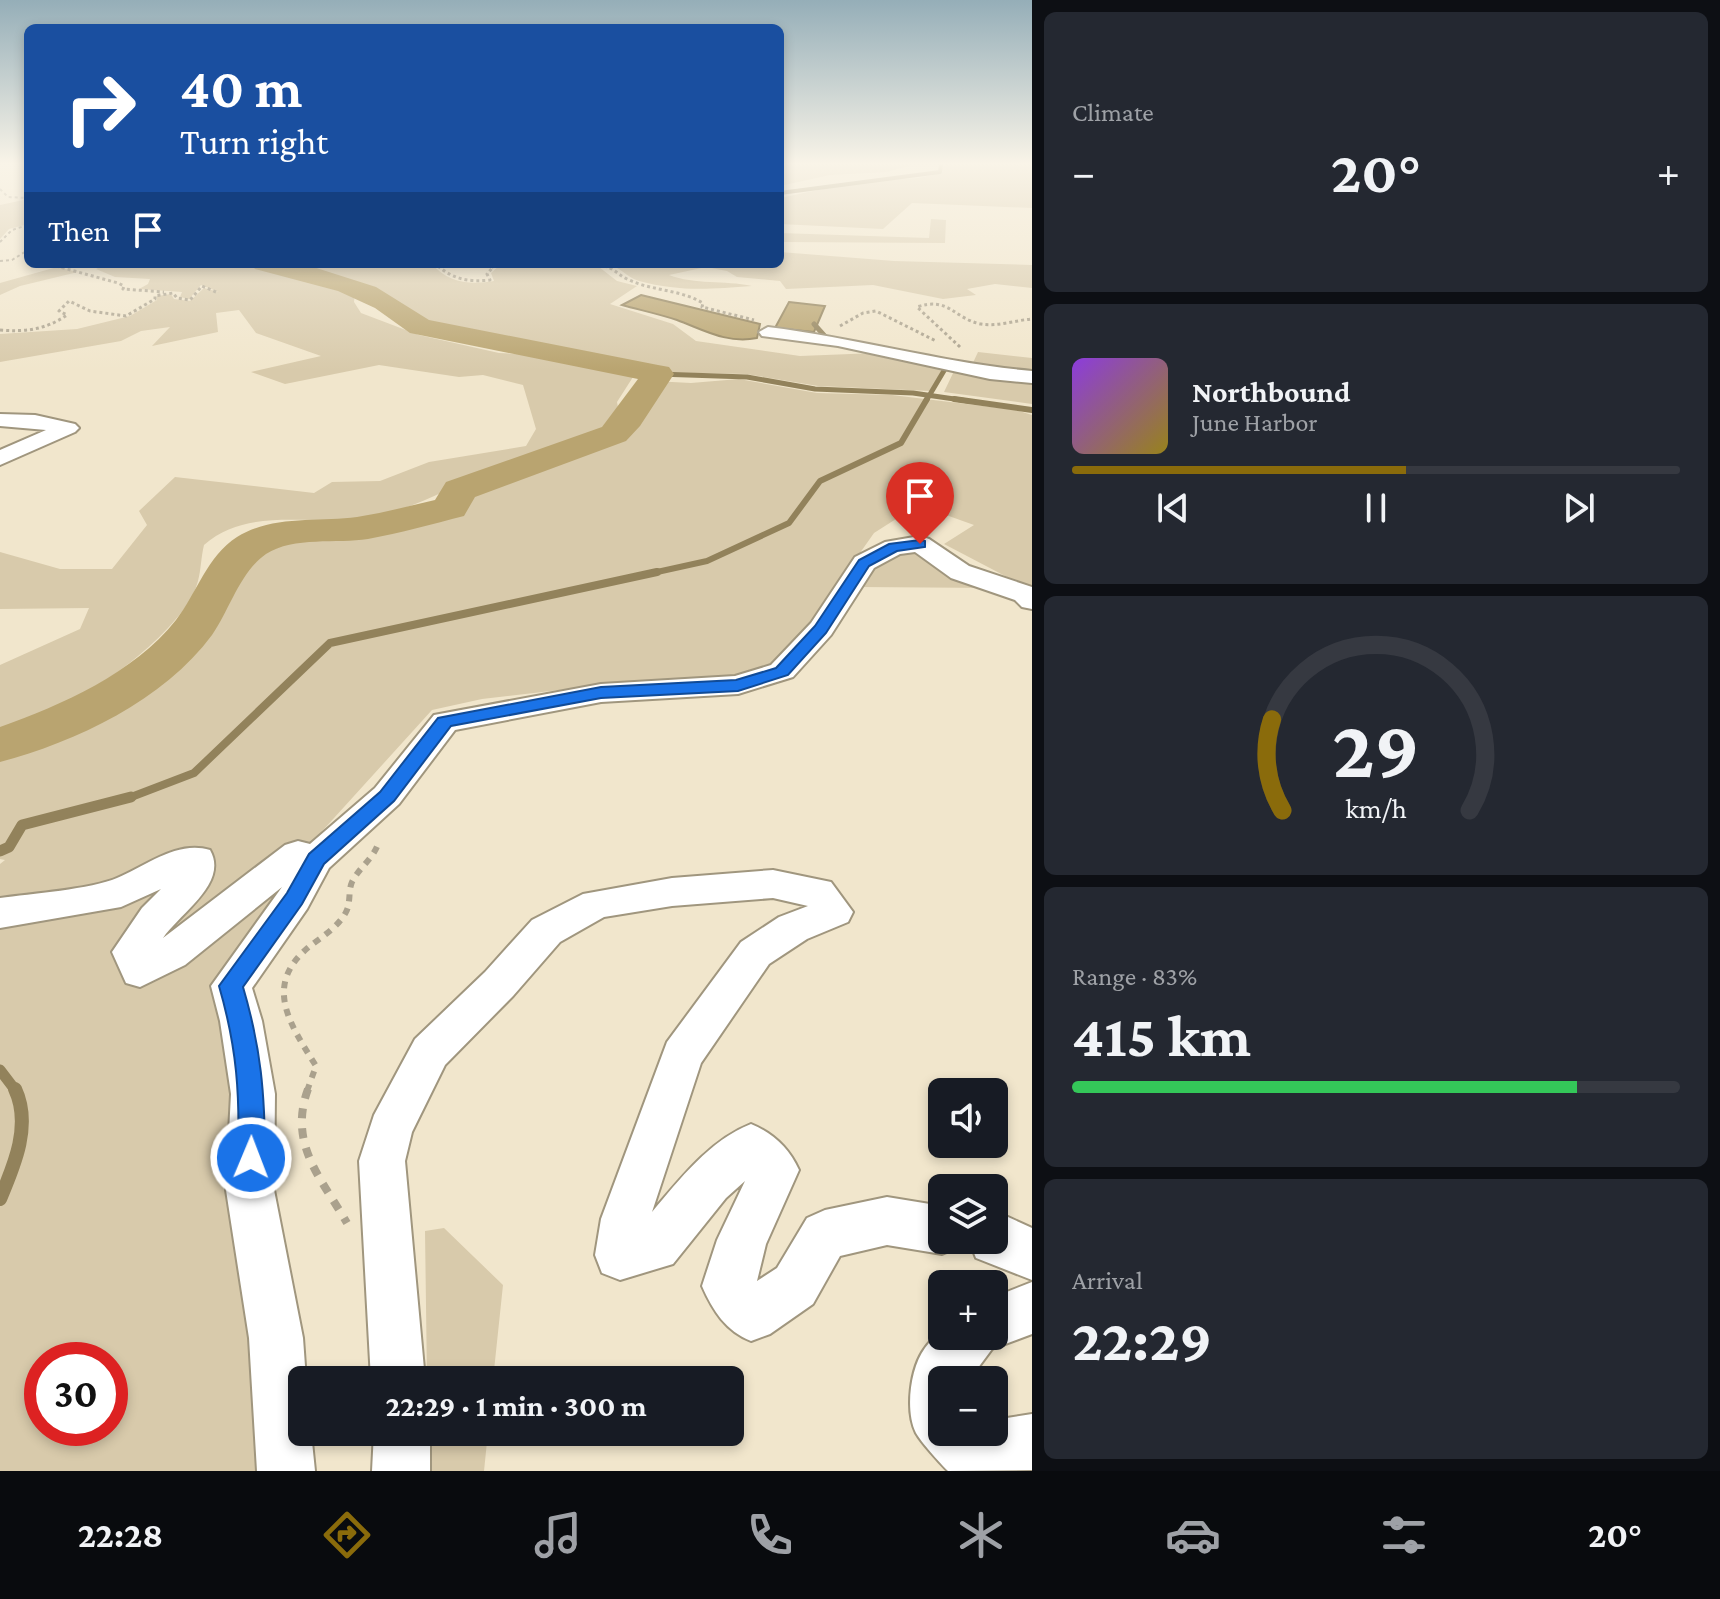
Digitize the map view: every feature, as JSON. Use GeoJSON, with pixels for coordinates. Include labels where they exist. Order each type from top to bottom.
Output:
{"type":"FeatureCollection","features":[{"type":"Feature","properties":{"kind":"street"},"geometry":{"type":"LineString","coordinates":[[768,332],[866,346],[990,373],[1032,377]]}},
{"type":"Feature","properties":{"kind":"street"},"geometry":{"type":"LineString","coordinates":[[0,420],[35,421],[68,428],[0,458]]}},
{"type":"Feature","properties":{"kind":"street"},"geometry":{"type":"LineString","coordinates":[[286,1471],[276,1338],[250,1190],[253,1094],[241,1021],[231,986],[294,899],[316,859],[387,796],[445,722],[601,693],[738,685],[782,671],[821,629],[864,563],[894,547],[920,544],[960,572],[1025,594],[1032,601]]}},
{"type":"Feature","properties":{"kind":"street"},"geometry":{"type":"LineString","coordinates":[[0,913],[121,893],[179,863],[197,859],[195,877],[156,918],[132,952],[140,971],[171,954],[298,854],[316,859]]}},
{"type":"Feature","properties":{"kind":"street"},"geometry":{"type":"LineString","coordinates":[[397,1366],[382,1161],[390,1130],[430,1052],[499,984],[546,931],[596,904],[672,892],[773,884],[818,892],[834,912],[793,928],[755,953],[682,1055],[629,1207],[620,1255],[655,1246],[709,1182],[751,1146],[775,1170],[742,1240],[728,1286],[751,1315],[795,1286],[825,1235],[887,1221],[928,1228]]}},
{"type":"Feature","properties":{"kind":"street"},"geometry":{"type":"LineString","coordinates":[[1008,1242],[1032,1255]]}},
{"type":"Feature","properties":{"kind":"street"},"geometry":{"type":"LineString","coordinates":[[1008,1317],[1032,1308]]}},
{"type":"Feature","properties":{"kind":"street"},"geometry":{"type":"LineString","coordinates":[[945,1366],[959,1350]]}},
{"type":"Feature","properties":{"kind":"street"},"geometry":{"type":"LineString","coordinates":[[964,1446],[970,1453],[1032,1442]]}},
{"type":"Feature","properties":{"kind":"street"},"geometry":{"type":"LineString","coordinates":[[401,1471],[402,1446]]}},
{"type":"Feature","properties":{"kind":"path"},"geometry":{"type":"LineString","coordinates":[[0,261],[12,260],[24,252]]}},
{"type":"Feature","properties":{"kind":"path"},"geometry":{"type":"LineString","coordinates":[[67,268],[100,280],[117,282],[124,286],[123,289],[173,293]]}},
{"type":"Feature","properties":{"kind":"path"},"geometry":{"type":"LineString","coordinates":[[441,268],[451,277],[474,283],[490,280],[487,274],[492,268]]}},
{"type":"Feature","properties":{"kind":"path"},"geometry":{"type":"LineString","coordinates":[[612,268],[619,278],[631,283],[663,287],[697,298],[703,303],[702,307],[764,323],[768,332]]}},
{"type":"Feature","properties":{"kind":"path"},"geometry":{"type":"LineString","coordinates":[[173,293],[173,296],[184,301],[190,300],[202,286],[216,292]]}},
{"type":"Feature","properties":{"kind":"path"},"geometry":{"type":"LineString","coordinates":[[0,330],[30,332],[41,323],[61,319],[67,315],[59,311],[69,301],[90,311],[126,316],[155,299],[155,296],[173,293]]}},
{"type":"Feature","properties":{"kind":"path"},"geometry":{"type":"LineString","coordinates":[[950,348],[960,347],[917,307],[946,304],[968,320],[985,325],[1032,319]]}},
{"type":"Feature","properties":{"kind":"path"},"geometry":{"type":"LineString","coordinates":[[839,326],[863,313],[876,311],[938,342]]}},
{"type":"Feature","properties":{"kind":"path"},"geometry":{"type":"LineString","coordinates":[[316,859],[335,860],[379,839],[375,858],[351,882],[347,913],[319,942],[291,964],[284,985],[288,1020],[316,1066],[301,1108],[303,1147],[364,1251],[388,1252]]}},
{"type":"Feature","properties":{"kind":"shaded area"},"geometry":{"type":"Polygon","coordinates":[[[784,234],[799,234],[929,238],[929,234],[945,234],[945,243],[784,242],[784,234]]]}},
{"type":"Feature","properties":{"kind":"shaded area"},"geometry":{"type":"Polygon","coordinates":[[[784,252],[894,261],[1032,265],[1032,288],[995,284],[967,289],[976,295],[943,299],[873,285],[786,289],[780,281],[737,277],[711,268],[784,268],[784,252]]]}},
{"type":"Feature","properties":{"kind":"shaded area"},"geometry":{"type":"Polygon","coordinates":[[[53,268],[78,272],[20,286],[0,295],[0,283],[53,268]]]}},
{"type":"Feature","properties":{"kind":"shaded area"},"geometry":{"type":"Polygon","coordinates":[[[260,268],[355,291],[354,302],[361,313],[419,335],[499,353],[538,355],[633,377],[617,402],[619,413],[605,433],[387,513],[352,520],[256,522],[220,534],[204,545],[198,581],[189,601],[173,623],[149,646],[90,689],[0,732],[0,665],[80,629],[89,608],[0,609],[0,552],[60,569],[112,569],[147,525],[139,511],[175,477],[314,493],[332,482],[380,481],[429,462],[526,446],[536,429],[523,385],[483,375],[459,377],[379,365],[285,384],[251,372],[321,356],[256,333],[239,310],[216,313],[218,332],[152,346],[170,327],[141,331],[121,341],[0,362],[0,334],[77,329],[130,316],[157,300],[157,296],[171,294],[174,299],[190,301],[204,288],[219,292],[201,285],[189,299],[180,297],[182,292],[139,289],[150,279],[115,277],[96,269],[260,268]]]}},
{"type":"Feature","properties":{"kind":"shaded area"},"geometry":{"type":"Polygon","coordinates":[[[307,268],[436,268],[452,279],[476,283],[494,281],[491,273],[497,268],[600,268],[617,281],[637,286],[610,304],[673,324],[696,341],[800,356],[876,353],[944,366],[930,391],[818,386],[746,374],[644,372],[424,324],[366,288],[307,268]]]}},
{"type":"Feature","properties":{"kind":"shaded area"},"geometry":{"type":"Polygon","coordinates":[[[616,268],[701,268],[669,275],[752,286],[682,288],[630,277],[616,268]]]}},
{"type":"Feature","properties":{"kind":"shaded area"},"geometry":{"type":"Polygon","coordinates":[[[641,295],[760,324],[757,338],[726,338],[622,305],[641,295]]]}},
{"type":"Feature","properties":{"kind":"shaded area"},"geometry":{"type":"Polygon","coordinates":[[[789,302],[825,306],[814,332],[775,328],[789,302]]]}},
{"type":"Feature","properties":{"kind":"shaded area"},"geometry":{"type":"Polygon","coordinates":[[[978,352],[1032,358],[1032,375],[971,367],[978,352]]]}},
{"type":"Feature","properties":{"kind":"shaded area"},"geometry":{"type":"Polygon","coordinates":[[[955,369],[1032,379],[1032,404],[944,392],[955,369]]]}},
{"type":"Feature","properties":{"kind":"shaded area"},"geometry":{"type":"Polygon","coordinates":[[[739,379],[817,393],[892,395],[1016,410],[1032,415],[1032,590],[944,544],[974,525],[918,505],[874,533],[810,624],[770,664],[727,678],[594,686],[482,699],[432,710],[305,850],[148,961],[181,895],[154,875],[0,911],[0,864],[5,860],[0,859],[0,759],[61,736],[121,702],[190,654],[234,572],[254,546],[276,540],[340,537],[624,440],[630,405],[653,381],[691,383],[739,379]]]}},
{"type":"Feature","properties":{"kind":"shaded area"},"geometry":{"type":"Polygon","coordinates":[[[920,550],[996,588],[859,587],[870,570],[884,559],[900,552],[920,550]]]}},
{"type":"Feature","properties":{"kind":"shaded area"},"geometry":{"type":"Polygon","coordinates":[[[189,865],[137,980],[301,867],[223,991],[266,1471],[0,1471],[0,920],[189,865]]]}},
{"type":"Feature","properties":{"kind":"shaded area"},"geometry":{"type":"Polygon","coordinates":[[[444,1228],[503,1285],[494,1366],[427,1366],[425,1231],[444,1228]]]}},
{"type":"Feature","properties":{"kind":"shaded area"},"geometry":{"type":"Polygon","coordinates":[[[427,1446],[487,1446],[484,1471],[428,1471],[427,1446]]]}},
{"type":"Feature","properties":{"kind":"waterway"},"geometry":{"type":"LineString","coordinates":[[0,745],[76,715],[146,673],[187,636],[234,562],[254,544],[278,535],[367,527],[450,508],[459,490],[614,434],[628,419],[658,374],[420,327],[385,302],[366,293],[283,268]]}},
{"type":"Feature","properties":{"kind":"waterway"},"geometry":{"type":"LineString","coordinates":[[814,324],[830,342]]}},
{"type":"Feature","properties":{"kind":"waterway"},"geometry":{"type":"LineString","coordinates":[[929,395],[945,369],[938,366]]}},
{"type":"Feature","properties":{"kind":"waterway"},"geometry":{"type":"LineString","coordinates":[[658,374],[747,377],[815,389],[929,395]]}},
{"type":"Feature","properties":{"kind":"waterway"},"geometry":{"type":"LineString","coordinates":[[926,401],[929,395]]}},
{"type":"Feature","properties":{"kind":"waterway"},"geometry":{"type":"LineString","coordinates":[[929,395],[962,400]]}},
{"type":"Feature","properties":{"kind":"waterway"},"geometry":{"type":"LineString","coordinates":[[648,574],[707,561],[789,523],[820,481],[901,443],[927,399]]}},
{"type":"Feature","properties":{"kind":"waterway"},"geometry":{"type":"LineString","coordinates":[[954,399],[962,400]]}},
{"type":"Feature","properties":{"kind":"waterway"},"geometry":{"type":"LineString","coordinates":[[962,400],[1032,410]]}},
{"type":"Feature","properties":{"kind":"waterway"},"geometry":{"type":"LineString","coordinates":[[962,400],[968,401]]}},
{"type":"Feature","properties":{"kind":"waterway"},"geometry":{"type":"LineString","coordinates":[[126,799],[194,773],[330,643],[657,572]]}},
{"type":"Feature","properties":{"kind":"waterway"},"geometry":{"type":"LineString","coordinates":[[0,851],[9,847],[22,825],[131,797]]}},
{"type":"Feature","properties":{"kind":"waterway"},"geometry":{"type":"LineString","coordinates":[[0,1070],[15,1090]]}},
{"type":"Feature","properties":{"kind":"waterway"},"geometry":{"type":"LineString","coordinates":[[0,1199],[15,1159],[21,1131],[22,1117],[15,1090]]}},
{"type":"Feature","properties":{"kind":"route"},"geometry":{"type":"LineString","coordinates":[[251,1158],[253,1094],[241,1021],[231,986],[294,899],[316,859],[387,796],[445,722],[485,712],[601,693],[738,685],[782,671],[821,629],[864,563],[894,547],[920,544]]}}]}
